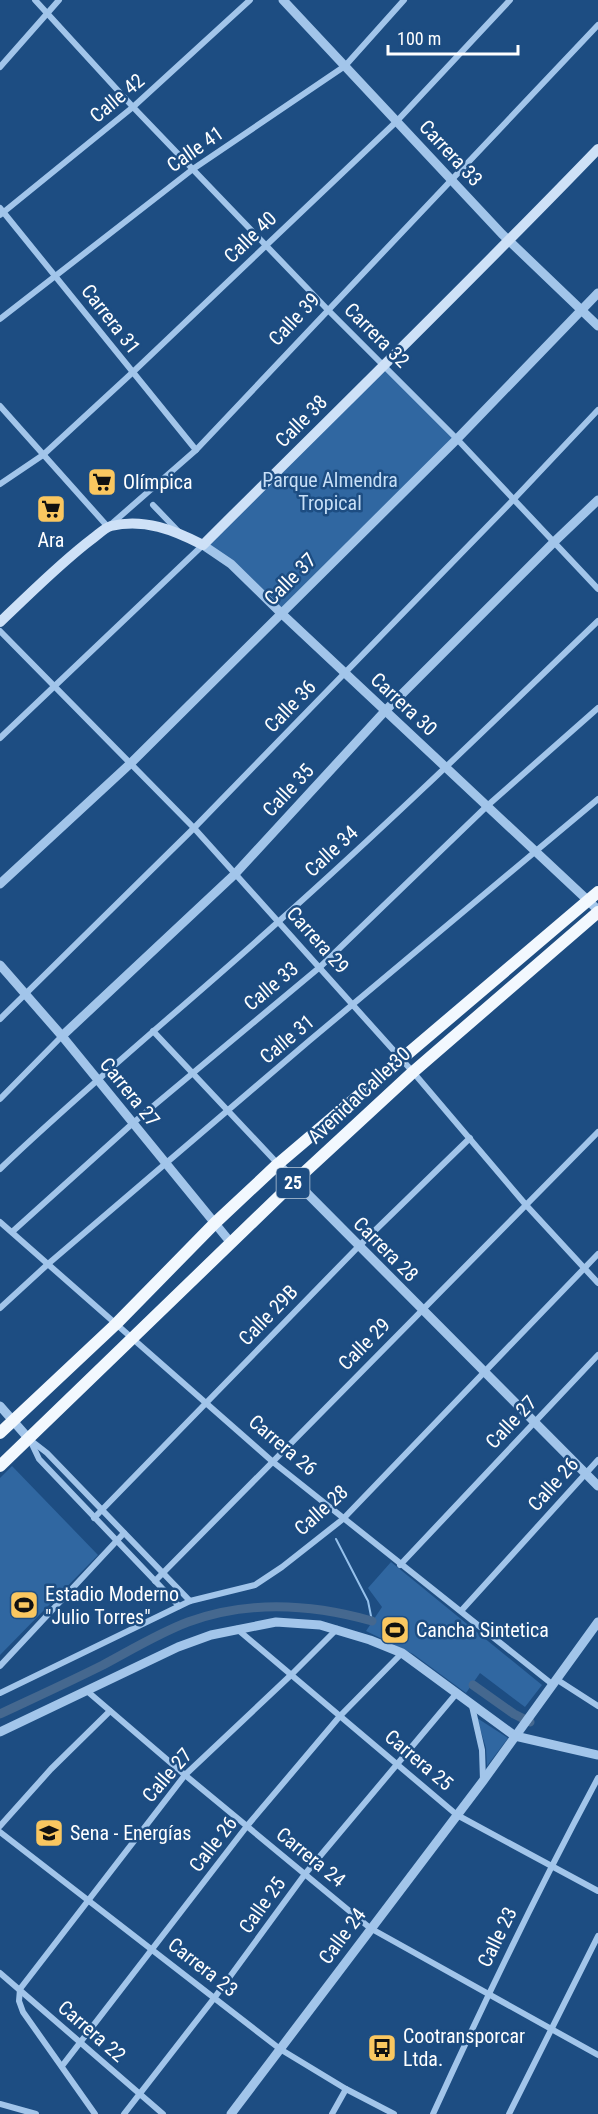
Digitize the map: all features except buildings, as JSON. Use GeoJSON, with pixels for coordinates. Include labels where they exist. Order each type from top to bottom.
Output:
{"type":"FeatureCollection","features":[{"type":"Feature","properties":{"kind":"highway","name":"Avenida Calle 30"},"geometry":{"type":"LineString","coordinates":[[0,1433],[116,1324],[215,1223],[278,1164],[598,892]]}},
{"type":"Feature","properties":{"kind":"highway","name":"Avenida Calle 30"},"geometry":{"type":"LineString","coordinates":[[0,1466],[294,1182],[413,1072],[598,911]]}},
{"type":"Feature","properties":{"kind":"main road","name":"Calle 38"},"geometry":{"type":"LineString","coordinates":[[203,545],[383,364],[510,241],[598,149]]}},
{"type":"Feature","properties":{"kind":"main road","name":"Carrera 30"},"geometry":{"type":"LineString","coordinates":[[108,527],[136,523],[180,533],[203,545]]}},
{"type":"Feature","properties":{"kind":"main road","name":"Calle 39"},"geometry":{"type":"LineString","coordinates":[[0,622],[80,548],[108,527]]}},
{"type":"Feature","properties":{"kind":"street","name":"Carrera 32"},"geometry":{"type":"LineString","coordinates":[[35,0],[133,107],[328,310],[457,439],[598,589]]}},
{"type":"Feature","properties":{"kind":"street"},"geometry":{"type":"LineString","coordinates":[[0,66],[59,0]]}},
{"type":"Feature","properties":{"kind":"street","name":"Calle 42"},"geometry":{"type":"LineString","coordinates":[[1,212],[133,107],[250,0]]}},
{"type":"Feature","properties":{"kind":"street","name":"Carrera 33"},"geometry":{"type":"LineString","coordinates":[[283,0],[452,181],[598,326]]}},
{"type":"Feature","properties":{"kind":"street","name":"Calle 41"},"geometry":{"type":"LineString","coordinates":[[0,319],[193,169],[345,66],[404,0]]}},
{"type":"Feature","properties":{"kind":"street","name":"Calle 40"},"geometry":{"type":"LineString","coordinates":[[0,484],[43,455],[133,372],[396,121],[510,0]]}},
{"type":"Feature","properties":{"kind":"street","name":"Calle 39"},"geometry":{"type":"LineString","coordinates":[[108,527],[196,450],[598,25]]}},
{"type":"Feature","properties":{"kind":"street","name":"Carrera 31"},"geometry":{"type":"LineString","coordinates":[[1,212],[56,275],[196,450]]}},
{"type":"Feature","properties":{"kind":"street","name":"Calle 37"},"geometry":{"type":"LineString","coordinates":[[0,884],[131,763],[457,439],[598,293]]}},
{"type":"Feature","properties":{"kind":"street"},"geometry":{"type":"LineString","coordinates":[[0,406],[108,527]]}},
{"type":"Feature","properties":{"kind":"street","name":"Calle 36"},"geometry":{"type":"LineString","coordinates":[[0,1019],[194,828],[598,410]]}},
{"type":"Feature","properties":{"kind":"street","name":"Calle 35"},"geometry":{"type":"LineString","coordinates":[[0,1099],[62,1036],[235,873],[385,711],[598,500]]}},
{"type":"Feature","properties":{"kind":"street","name":"Carrera 30"},"geometry":{"type":"LineString","coordinates":[[153,505],[180,533]]}},
{"type":"Feature","properties":{"kind":"street","name":"Carrera 30"},"geometry":{"type":"LineString","coordinates":[[203,545],[231,564],[281,614],[598,911]]}},
{"type":"Feature","properties":{"kind":"street","name":"Calle 38"},"geometry":{"type":"LineString","coordinates":[[0,738],[203,545]]}},
{"type":"Feature","properties":{"kind":"street","name":"Calle 34"},"geometry":{"type":"LineString","coordinates":[[0,1168],[97,1079],[279,922],[598,621]]}},
{"type":"Feature","properties":{"kind":"street","name":"Carrera 29"},"geometry":{"type":"LineString","coordinates":[[0,631],[194,828],[413,1072],[526,1205],[598,1283]]}},
{"type":"Feature","properties":{"kind":"street","name":"Calle 33"},"geometry":{"type":"LineString","coordinates":[[12,1232],[133,1123],[320,967],[487,806],[598,708]]}},
{"type":"Feature","properties":{"kind":"street","name":"Calle 31"},"geometry":{"type":"LineString","coordinates":[[0,1308],[48,1264],[598,799]]}},
{"type":"Feature","properties":{"kind":"street","name":"Carrera 27"},"geometry":{"type":"LineString","coordinates":[[0,965],[62,1036],[231,1243]]}},
{"type":"Feature","properties":{"kind":"street","name":"Carrera 28"},"geometry":{"type":"LineString","coordinates":[[153,1031],[294,1182],[584,1475],[598,1486]]}},
{"type":"Feature","properties":{"kind":"street","name":"Calle 29"},"geometry":{"type":"LineString","coordinates":[[155,1581],[598,1132]]}},
{"type":"Feature","properties":{"kind":"street","name":"Calle 29B"},"geometry":{"type":"LineString","coordinates":[[94,1518],[358,1247],[470,1138]]}},
{"type":"Feature","properties":{"kind":"street","name":"Carrera 26"},"geometry":{"type":"LineString","coordinates":[[0,1222],[273,1462],[343,1519],[554,1681],[598,1706]]}},
{"type":"Feature","properties":{"kind":"street","name":"Calle 28"},"geometry":{"type":"LineString","coordinates":[[0,1693],[190,1601],[255,1586],[282,1567],[343,1519],[598,1254]]}},
{"type":"Feature","properties":{"kind":"street","name":"Calle 27"},"geometry":{"type":"LineString","coordinates":[[400,1565],[598,1355]]}},
{"type":"Feature","properties":{"kind":"street"},"geometry":{"type":"LineString","coordinates":[[0,1406],[29,1439],[47,1453],[190,1601]]}},
{"type":"Feature","properties":{"kind":"street"},"geometry":{"type":"LineString","coordinates":[[29,1439],[39,1459],[179,1606]]}},
{"type":"Feature","properties":{"kind":"street","name":"Calle 26"},"geometry":{"type":"LineString","coordinates":[[461,1611],[598,1460]]}},
{"type":"Feature","properties":{"kind":"street"},"geometry":{"type":"LineString","coordinates":[[0,1666],[124,1533]]}},
{"type":"Feature","properties":{"kind":"street"},"geometry":{"type":"LineString","coordinates":[[0,1732],[178,1647],[211,1635],[276,1622],[320,1625],[337,1629],[402,1653],[472,1706],[518,1733],[598,1755]]}},
{"type":"Feature","properties":{"kind":"street","name":"Calle 24"},"geometry":{"type":"LineString","coordinates":[[231,2114],[483,1781],[598,1622]]}},
{"type":"Feature","properties":{"kind":"street","name":"Carrera 25"},"geometry":{"type":"LineString","coordinates":[[237,1629],[457,1815],[598,1891]]}},
{"type":"Feature","properties":{"kind":"street","name":"Calle 27"},"geometry":{"type":"LineString","coordinates":[[20,1989],[185,1775],[337,1629]]}},
{"type":"Feature","properties":{"kind":"street","name":"Calle 26"},"geometry":{"type":"LineString","coordinates":[[62,2066],[247,1826],[340,1716],[402,1653]]}},
{"type":"Feature","properties":{"kind":"street","name":"Carrera 24"},"geometry":{"type":"LineString","coordinates":[[87,1690],[185,1775],[370,1928],[598,2055]]}},
{"type":"Feature","properties":{"kind":"street","name":"Calle 25"},"geometry":{"type":"LineString","coordinates":[[124,2114],[215,1997],[305,1874],[456,1694]]}},
{"type":"Feature","properties":{"kind":"street"},"geometry":{"type":"LineString","coordinates":[[472,1706],[482,1750],[483,1781]]}},
{"type":"Feature","properties":{"kind":"street"},"geometry":{"type":"LineString","coordinates":[[0,1826],[51,1769],[110,1711]]}},
{"type":"Feature","properties":{"kind":"street","name":"Calle 23"},"geometry":{"type":"LineString","coordinates":[[433,2114],[488,1993],[551,1865],[598,1778]]}},
{"type":"Feature","properties":{"kind":"street","name":"Carrera 23"},"geometry":{"type":"LineString","coordinates":[[0,1832],[280,2049],[346,2089],[394,2114]]}},
{"type":"Feature","properties":{"kind":"street"},"geometry":{"type":"LineString","coordinates":[[509,2114],[598,1936]]}},
{"type":"Feature","properties":{"kind":"street","name":"Carrera 22"},"geometry":{"type":"LineString","coordinates":[[0,1973],[163,2114]]}},
{"type":"Feature","properties":{"kind":"street"},"geometry":{"type":"LineString","coordinates":[[20,1989],[19,2001],[22,2012],[95,2114]]}},
{"type":"Feature","properties":{"kind":"street"},"geometry":{"type":"LineString","coordinates":[[332,2114],[346,2089]]}},
{"type":"Feature","properties":{"kind":"street"},"geometry":{"type":"LineString","coordinates":[[0,2104],[36,2114]]}},
{"type":"Feature","properties":{"kind":"green space","name":"Parque Almendra Tropical"},"geometry":{"type":"Polygon","coordinates":[[[383,364],[457,439],[281,613],[203,545],[383,364]]]}},
{"type":"Feature","properties":{"kind":"green space","name":"Estadio Moderno \"Julio Torres\""},"geometry":{"type":"Polygon","coordinates":[[[12,1466],[98,1555],[0,1655],[0,1478],[12,1466]]]}},
{"type":"Feature","properties":{"kind":"green space"},"geometry":{"type":"Polygon","coordinates":[[[391,1562],[542,1685],[525,1707],[480,1673],[466,1693],[413,1654],[366,1631],[382,1607],[368,1588],[391,1562]]]}},
{"type":"Feature","properties":{"kind":"green space"},"geometry":{"type":"Polygon","coordinates":[[[477,1718],[508,1738],[487,1766],[486,1748],[477,1718]]]}},
{"type":"Feature","properties":{"kind":"waterway"},"geometry":{"type":"LineString","coordinates":[[336,1539],[368,1601],[372,1621]]}},
{"type":"Feature","properties":{"kind":"waterway"},"geometry":{"type":"LineString","coordinates":[[0,1714],[103,1665],[166,1631],[211,1615],[234,1610],[280,1607],[326,1611],[372,1621]]}},
{"type":"Feature","properties":{"kind":"waterway"},"geometry":{"type":"LineString","coordinates":[[473,1685],[514,1714],[530,1722]]}},
{"type":"Feature","properties":{"kind":"place","name":"Olímpica"},"geometry":{"type":"Point","coordinates":[102,482]}},
{"type":"Feature","properties":{"kind":"place","name":"Ara"},"geometry":{"type":"Point","coordinates":[51,509]}},
{"type":"Feature","properties":{"kind":"place","name":"Estadio Moderno \"Julio Torres\""},"geometry":{"type":"Point","coordinates":[24,1605]}},
{"type":"Feature","properties":{"kind":"place","name":"Cancha Sintetica"},"geometry":{"type":"Point","coordinates":[395,1630]}},
{"type":"Feature","properties":{"kind":"place","name":"Sena - Energías"},"geometry":{"type":"Point","coordinates":[49,1833]}},
{"type":"Feature","properties":{"kind":"place","name":"Cootransporcar Ltda."},"geometry":{"type":"Point","coordinates":[382,2048]}}]}
